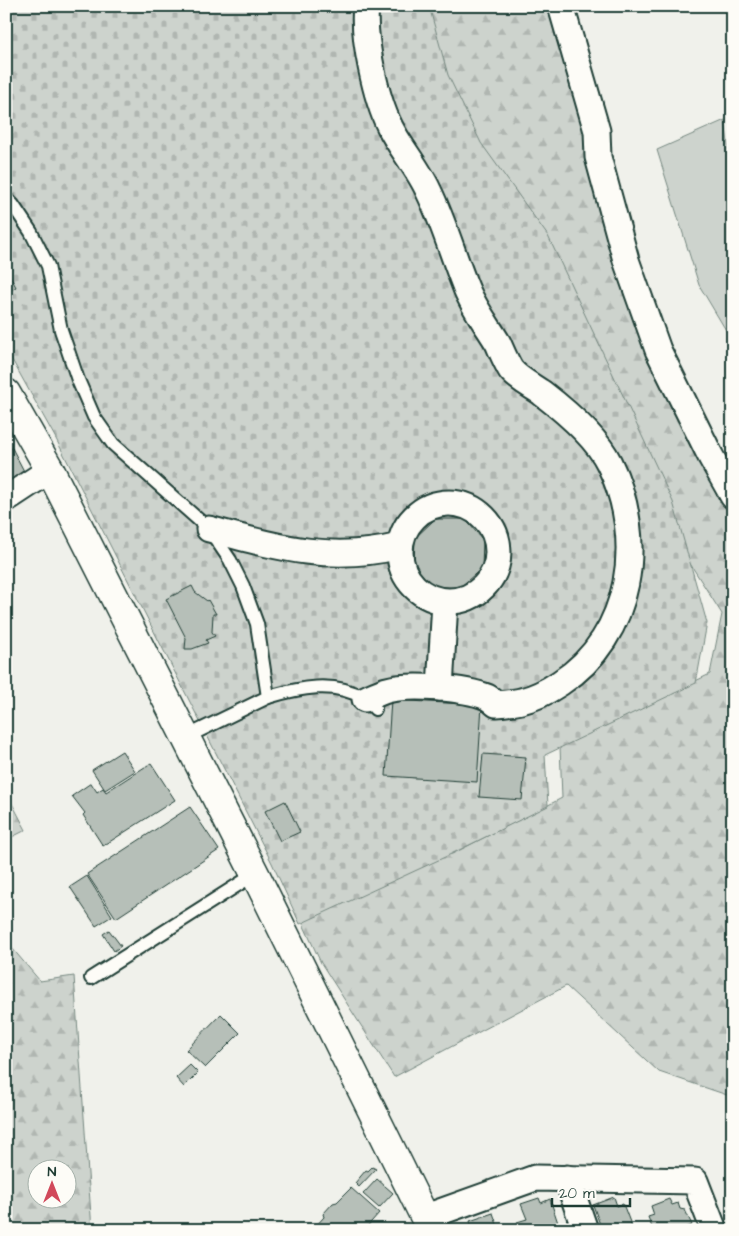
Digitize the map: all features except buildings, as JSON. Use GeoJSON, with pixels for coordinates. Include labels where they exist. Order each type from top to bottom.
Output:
{"type":"FeatureCollection","features":[{"type":"Feature","properties":{"kind":"street"},"geometry":{"type":"LineString","coordinates":[[366,6],[365,17],[373,73],[389,126],[429,190],[466,289],[512,371],[563,410],[593,439],[608,461],[619,487],[627,514],[629,543],[629,568],[623,600],[611,628],[594,653],[572,675],[546,692],[522,701],[496,704],[489,698],[478,694],[440,688],[411,688],[387,690],[370,704]]}},
{"type":"Feature","properties":{"kind":"street"},"geometry":{"type":"LineString","coordinates":[[561,6],[597,130],[598,157],[626,260],[658,350],[711,457],[733,496]]}},
{"type":"Feature","properties":{"kind":"street"},"geometry":{"type":"LineString","coordinates":[[6,393],[50,470],[186,737],[429,1224],[535,1178],[567,1178],[695,1181],[714,1230]]}},
{"type":"Feature","properties":{"kind":"street"},"geometry":{"type":"LineString","coordinates":[[6,499],[50,470]]}},
{"type":"Feature","properties":{"kind":"street"},"geometry":{"type":"LineString","coordinates":[[448,502],[464,505],[479,512],[490,523],[497,538],[499,554],[496,570],[488,583],[476,594],[461,601],[445,602],[429,598],[415,588],[405,575],[400,559],[400,546],[406,527],[417,514],[432,506],[448,502]]}},
{"type":"Feature","properties":{"kind":"street"},"geometry":{"type":"LineString","coordinates":[[209,529],[301,552],[334,555],[400,546]]}},
{"type":"Feature","properties":{"kind":"street"},"geometry":{"type":"LineString","coordinates":[[440,688],[445,602]]}},
{"type":"Feature","properties":{"kind":"street"},"geometry":{"type":"LineString","coordinates":[[567,1178],[585,1230]]}},
{"type":"Feature","properties":{"kind":"lane"},"geometry":{"type":"LineString","coordinates":[[6,198],[13,204],[32,232],[48,266],[61,330],[78,380],[94,416],[113,444],[209,529],[230,560],[243,586],[257,624],[268,696]]}},
{"type":"Feature","properties":{"kind":"lane"},"geometry":{"type":"LineString","coordinates":[[186,737],[268,696],[310,687],[340,689],[370,704]]}},
{"type":"Feature","properties":{"kind":"lane"},"geometry":{"type":"LineString","coordinates":[[91,978],[254,874]]}},
{"type":"Feature","properties":{"kind":"green space"},"geometry":{"type":"Polygon","coordinates":[[[6,6],[429,6],[448,75],[481,143],[548,236],[673,502],[707,623],[696,683],[545,755],[548,806],[445,857],[300,924],[272,863],[55,437],[6,349],[6,6]]]}},
{"type":"Feature","properties":{"kind":"green space"},"geometry":{"type":"Polygon","coordinates":[[[416,6],[553,6],[650,351],[733,515],[733,1097],[659,1072],[566,986],[394,1077],[321,963],[281,876],[452,854],[562,798],[560,746],[710,674],[722,614],[677,543],[243,141],[416,6]]]}},
{"type":"Feature","properties":{"kind":"green space"},"geometry":{"type":"Polygon","coordinates":[[[725,120],[733,181],[733,342],[699,285],[657,150],[725,120]]]}},
{"type":"Feature","properties":{"kind":"green space"},"geometry":{"type":"Polygon","coordinates":[[[6,792],[26,830],[6,840],[6,792]]]}},
{"type":"Feature","properties":{"kind":"green space"},"geometry":{"type":"Polygon","coordinates":[[[6,941],[40,981],[74,976],[92,1230],[6,1230],[6,941]]]}}]}
